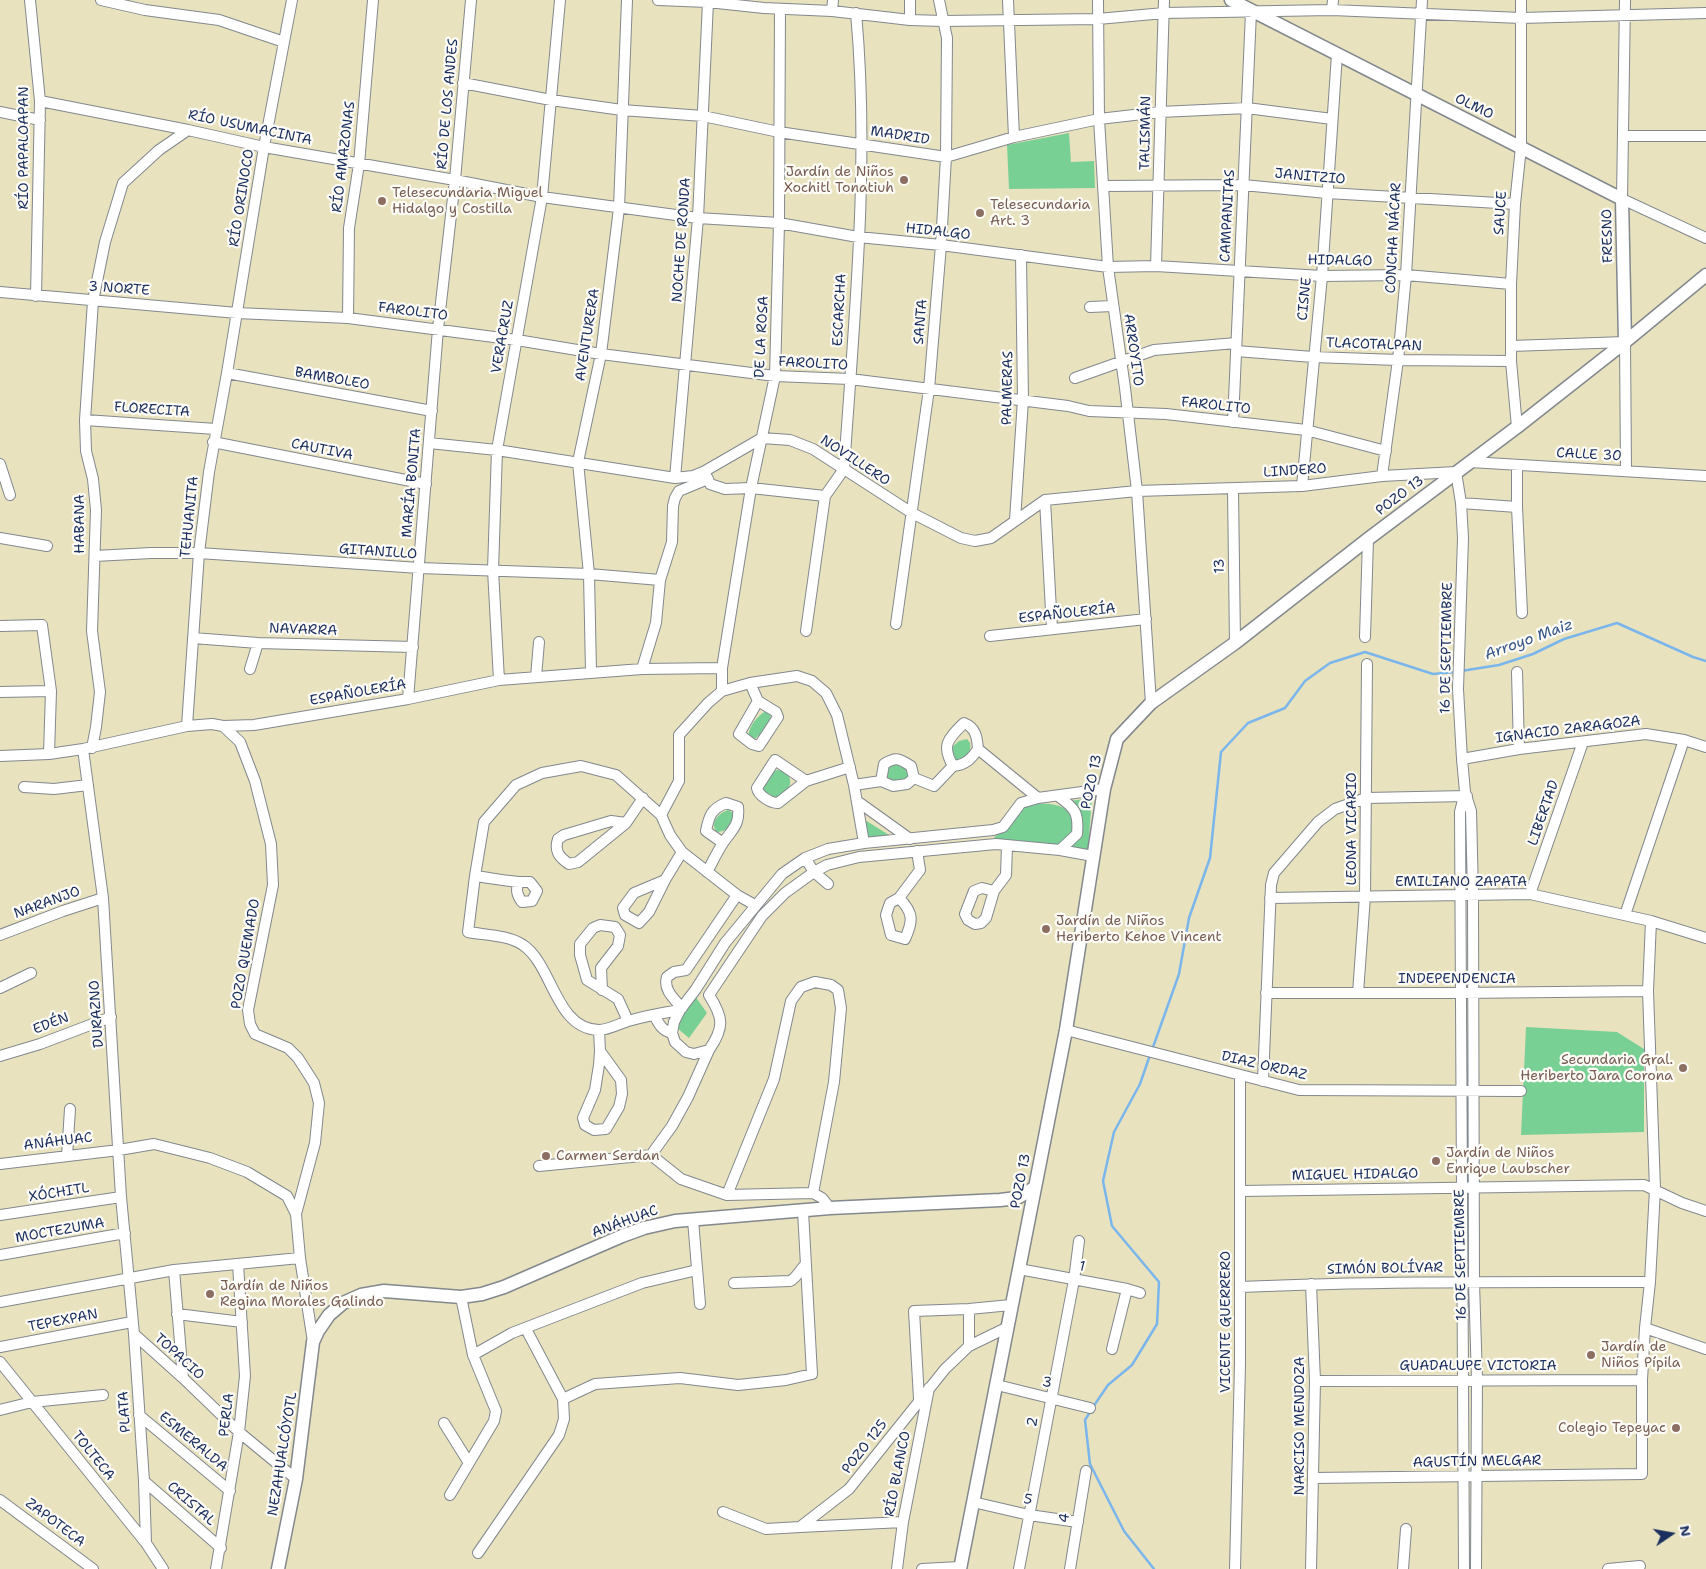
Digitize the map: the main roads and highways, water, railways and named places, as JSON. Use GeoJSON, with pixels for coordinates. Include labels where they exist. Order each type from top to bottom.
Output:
{"type":"FeatureCollection","features":[{"type":"Feature","properties":{"kind":"main road","name":"OLMO"},"geometry":{"type":"LineString","coordinates":[[1230,0],[1622,199]]}},
{"type":"Feature","properties":{"kind":"main road","name":"FRESNO"},"geometry":{"type":"LineString","coordinates":[[1622,199],[1626,342]]}},
{"type":"Feature","properties":{"kind":"main road","name":"POZO 13"},"geometry":{"type":"LineString","coordinates":[[960,1568],[1066,1030],[1104,789],[1117,739],[1151,703],[1236,643],[1368,539],[1517,427],[1626,342],[1706,275]]}},
{"type":"Feature","properties":{"kind":"main road","name":"ANÁHUAC"},"geometry":{"type":"LineString","coordinates":[[313,1342],[329,1315],[342,1302],[384,1291],[461,1297],[482,1294],[504,1287],[622,1236],[644,1228],[675,1221],[830,1208],[1000,1200],[1017,1198],[1034,1188]]}},
{"type":"Feature","properties":{"kind":"main road","name":"NEZAHUALCÓYOTL"},"geometry":{"type":"LineString","coordinates":[[278,1569],[296,1479],[313,1342]]}},
{"type":"Feature","properties":{"kind":"waterway","name":"Arroyo Maiz"},"geometry":{"type":"LineString","coordinates":[[1461,671],[1499,665],[1533,654],[1564,639],[1617,623],[1706,661]]}},
{"type":"Feature","properties":{"kind":"waterway"},"geometry":{"type":"LineString","coordinates":[[1152,1050],[1179,974],[1189,918],[1210,858],[1221,752],[1248,723],[1285,708],[1305,681],[1330,663],[1365,652],[1433,674],[1455,672]]}},
{"type":"Feature","properties":{"kind":"waterway"},"geometry":{"type":"LineString","coordinates":[[1093,1407],[1108,1385],[1132,1365],[1157,1324],[1159,1282],[1112,1226],[1103,1181],[1114,1132],[1140,1084],[1150,1055]]}},
{"type":"Feature","properties":{"kind":"waterway"},"geometry":{"type":"LineString","coordinates":[[1090,1412],[1085,1420],[1090,1464],[1124,1531],[1154,1569]]}},
{"type":"Feature","properties":{"kind":"place","name":"Jardín de Niños Xochitl Tonatiuh"},"geometry":{"type":"Point","coordinates":[904,180]}},
{"type":"Feature","properties":{"kind":"place","name":"Telesecundaria Miguel Hidalgo y Costilla"},"geometry":{"type":"Point","coordinates":[382,201]}},
{"type":"Feature","properties":{"kind":"place","name":"Telesecundaria Art. 3"},"geometry":{"type":"Point","coordinates":[980,213]}},
{"type":"Feature","properties":{"kind":"place","name":"Jardín de Niños Heriberto Kehoe Vincent"},"geometry":{"type":"Point","coordinates":[1046,929]}},
{"type":"Feature","properties":{"kind":"place","name":"Secundaria Gral. Heriberto Jara Corona"},"geometry":{"type":"Point","coordinates":[1683,1068]}},
{"type":"Feature","properties":{"kind":"place","name":"Carmen Serdan"},"geometry":{"type":"Point","coordinates":[546,1156]}},
{"type":"Feature","properties":{"kind":"place","name":"Jardín de Niños Enrique Laubscher"},"geometry":{"type":"Point","coordinates":[1436,1161]}},
{"type":"Feature","properties":{"kind":"place","name":"Jardín de Niños Regina Morales Galindo"},"geometry":{"type":"Point","coordinates":[210,1294]}},
{"type":"Feature","properties":{"kind":"place","name":"Jardín de Niños Pípila"},"geometry":{"type":"Point","coordinates":[1591,1355]}},
{"type":"Feature","properties":{"kind":"place","name":"Colegio Tepeyac"},"geometry":{"type":"Point","coordinates":[1676,1428]}}]}
